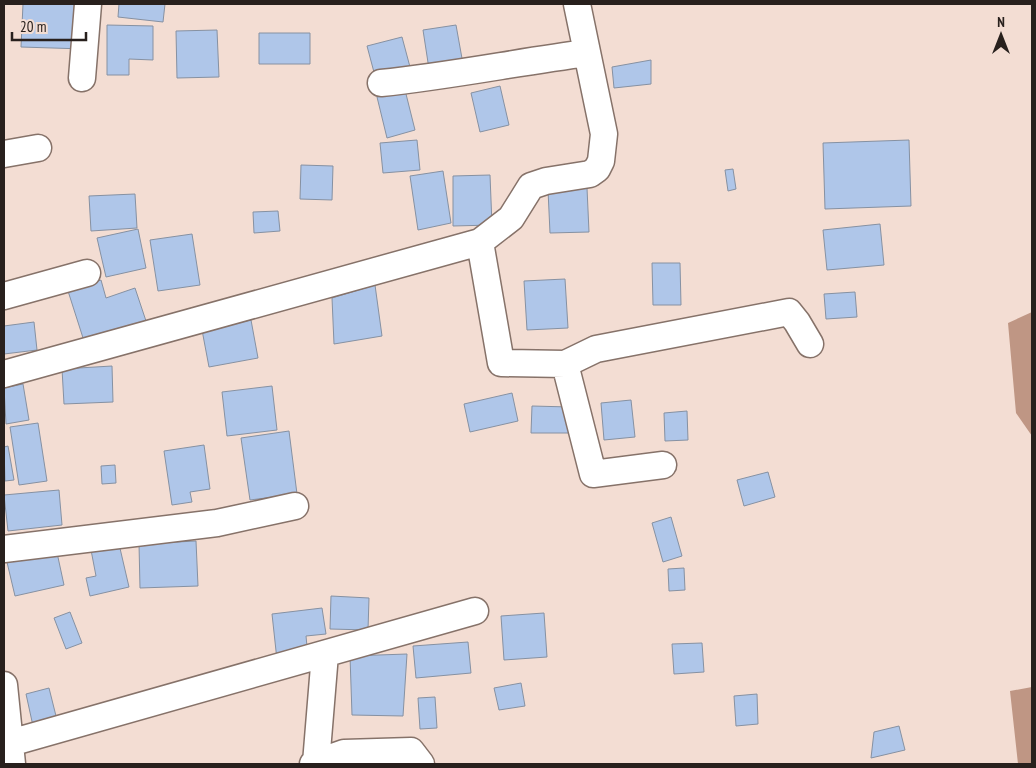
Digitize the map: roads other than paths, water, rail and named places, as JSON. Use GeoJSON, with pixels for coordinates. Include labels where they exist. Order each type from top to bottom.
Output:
{"type":"FeatureCollection","features":[{"type":"Feature","properties":{"kind":"street"},"geometry":{"type":"LineString","coordinates":[[82,78],[88,4]]}},
{"type":"Feature","properties":{"kind":"street"},"geometry":{"type":"LineString","coordinates":[[4,374],[480,242],[511,218],[526,191],[531,186],[546,181],[590,174],[597,169],[603,155],[604,134],[577,4]]}},
{"type":"Feature","properties":{"kind":"street"},"geometry":{"type":"LineString","coordinates":[[381,83],[429,78],[528,60],[587,54]]}},
{"type":"Feature","properties":{"kind":"street"},"geometry":{"type":"LineString","coordinates":[[4,154],[38,148]]}},
{"type":"Feature","properties":{"kind":"street"},"geometry":{"type":"LineString","coordinates":[[480,242],[501,363],[565,364],[596,349],[789,312],[810,344]]}},
{"type":"Feature","properties":{"kind":"street"},"geometry":{"type":"LineString","coordinates":[[4,296],[87,273]]}},
{"type":"Feature","properties":{"kind":"street"},"geometry":{"type":"LineString","coordinates":[[565,364],[593,474],[663,465]]}},
{"type":"Feature","properties":{"kind":"street"},"geometry":{"type":"LineString","coordinates":[[4,549],[217,523],[296,506]]}},
{"type":"Feature","properties":{"kind":"street"},"geometry":{"type":"LineString","coordinates":[[4,685],[11,754],[325,654],[475,611]]}},
{"type":"Feature","properties":{"kind":"street"},"geometry":{"type":"LineString","coordinates":[[325,654],[315,764],[344,752],[411,751],[421,764]]}}]}
